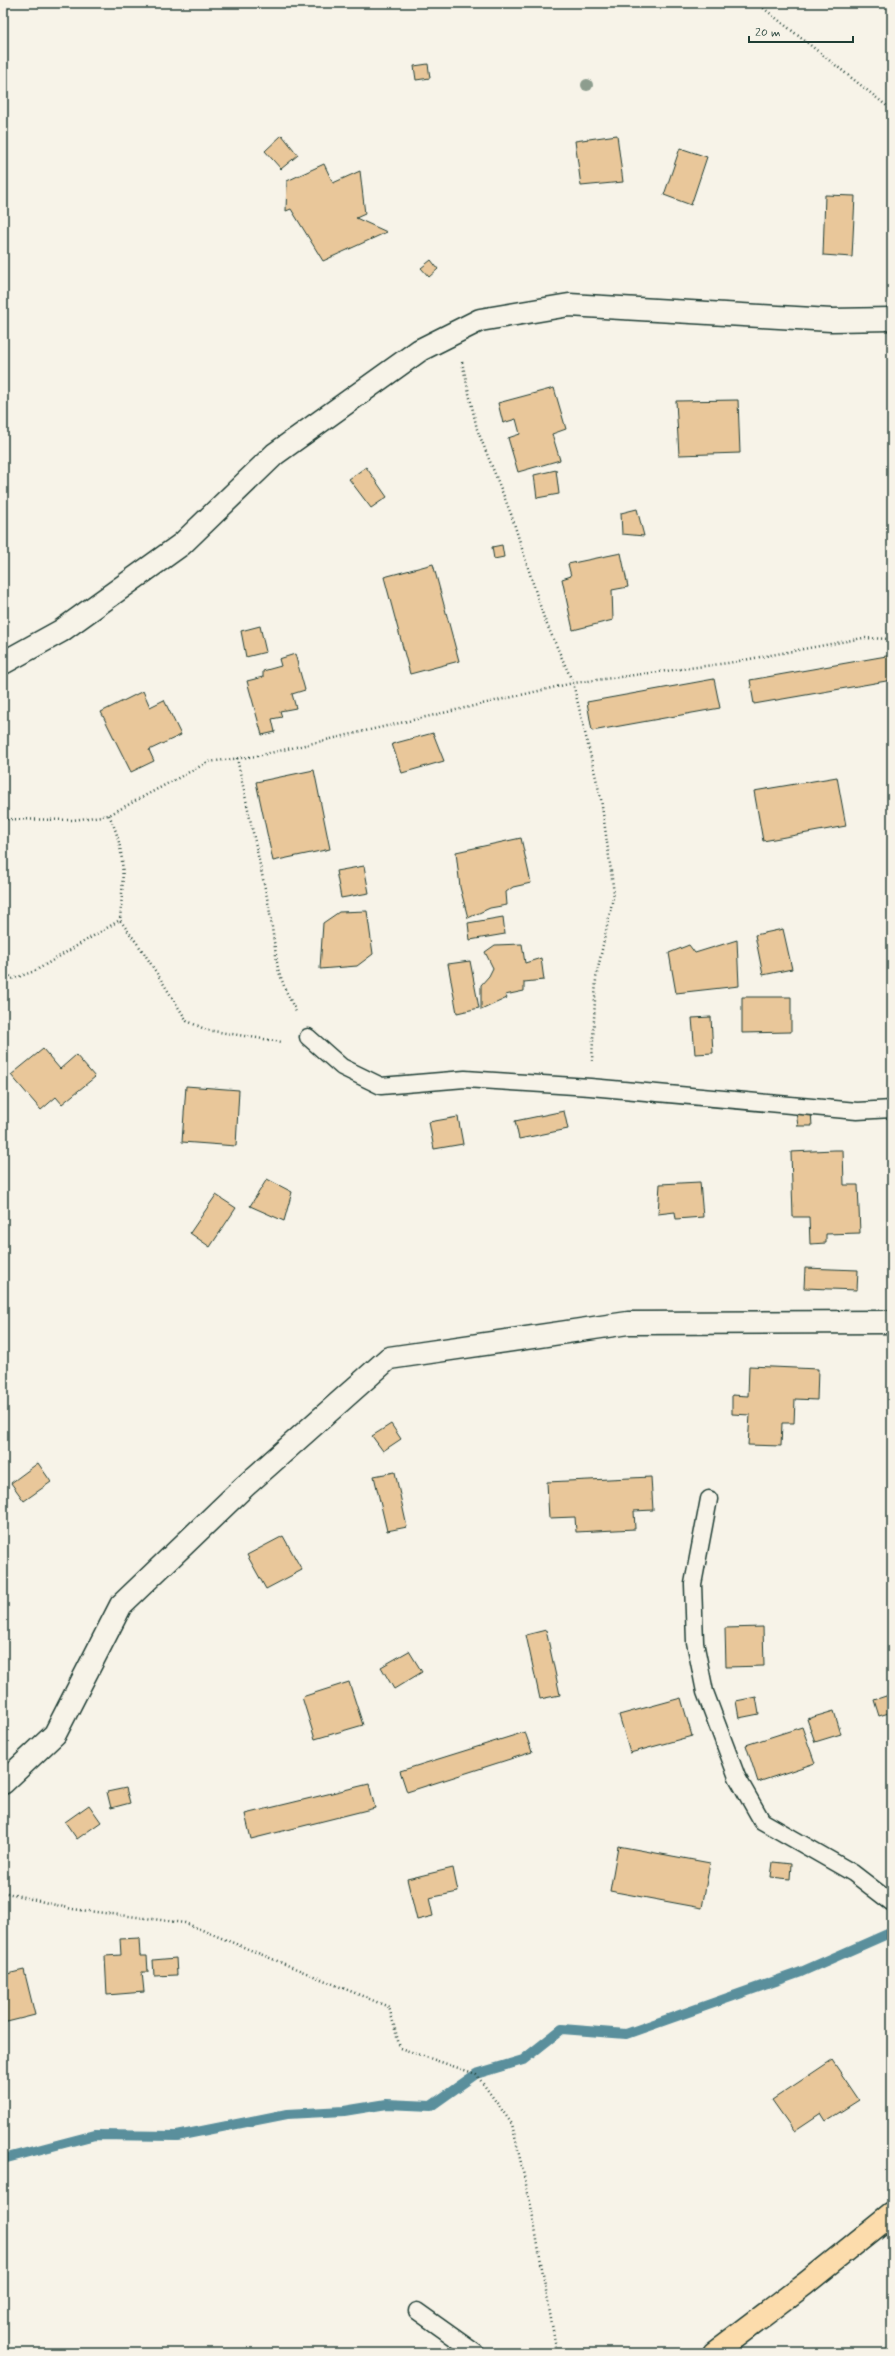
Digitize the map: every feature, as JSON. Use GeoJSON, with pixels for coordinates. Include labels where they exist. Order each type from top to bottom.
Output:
{"type":"FeatureCollection","features":[{"type":"Feature","properties":{"kind":"main road"},"geometry":{"type":"LineString","coordinates":[[714,2353],[805,2284],[892,2214]]}},
{"type":"Feature","properties":{"kind":"street"},"geometry":{"type":"LineString","coordinates":[[3,663],[61,631],[182,544],[275,454],[420,350],[480,320],[569,305],[831,320],[892,319]]}},
{"type":"Feature","properties":{"kind":"street"},"geometry":{"type":"LineString","coordinates":[[3,1783],[55,1734],[121,1606],[244,1487],[389,1358],[628,1324],[892,1322]]}},
{"type":"Feature","properties":{"kind":"lane"},"geometry":{"type":"LineString","coordinates":[[308,1037],[342,1067],[381,1086],[465,1079],[590,1087],[856,1111],[892,1109]]}},
{"type":"Feature","properties":{"kind":"lane"},"geometry":{"type":"LineString","coordinates":[[709,1499],[693,1584],[695,1642],[705,1692],[737,1776],[762,1821],[853,1873],[892,1903]]}},
{"type":"Feature","properties":{"kind":"lane"},"geometry":{"type":"LineString","coordinates":[[417,2311],[476,2353]]}},
{"type":"Feature","properties":{"kind":"path"},"geometry":{"type":"LineString","coordinates":[[757,3],[892,110]]}},
{"type":"Feature","properties":{"kind":"path"},"geometry":{"type":"LineString","coordinates":[[455,333],[477,428],[511,514],[544,618],[573,683],[602,799],[614,893],[596,978],[590,1087]]}},
{"type":"Feature","properties":{"kind":"path"},"geometry":{"type":"LineString","coordinates":[[3,820],[73,820],[109,815],[208,762],[257,756],[573,683],[728,663],[863,638],[892,639]]}},
{"type":"Feature","properties":{"kind":"path"},"geometry":{"type":"LineString","coordinates":[[109,815],[115,828],[124,867],[120,920],[144,953],[187,1021],[207,1030],[291,1044],[308,1037],[285,990],[278,969],[269,907],[237,758]]}},
{"type":"Feature","properties":{"kind":"path"},"geometry":{"type":"LineString","coordinates":[[3,966],[12,979],[35,971],[120,920]]}},
{"type":"Feature","properties":{"kind":"path"},"geometry":{"type":"LineString","coordinates":[[3,1892],[72,1909],[185,1923],[389,2007],[400,2048],[476,2074],[512,2124],[531,2206],[557,2353]]}},
{"type":"Feature","properties":{"kind":"building"},"geometry":{"type":"Polygon","coordinates":[[[428,64],[430,78],[416,80],[414,66],[428,64]]]}},
{"type":"Feature","properties":{"kind":"building"},"geometry":{"type":"Polygon","coordinates":[[[282,135],[298,155],[281,169],[265,151],[282,135]]]}},
{"type":"Feature","properties":{"kind":"building"},"geometry":{"type":"Polygon","coordinates":[[[617,135],[623,182],[581,186],[575,141],[617,135]]]}},
{"type":"Feature","properties":{"kind":"building"},"geometry":{"type":"Polygon","coordinates":[[[680,148],[707,157],[691,205],[664,195],[680,148]]]}},
{"type":"Feature","properties":{"kind":"building"},"geometry":{"type":"Polygon","coordinates":[[[324,164],[333,183],[360,171],[365,214],[356,218],[387,232],[323,261],[291,209],[286,211],[287,181],[324,164]]]}},
{"type":"Feature","properties":{"kind":"building"},"geometry":{"type":"Polygon","coordinates":[[[825,195],[855,196],[852,257],[823,255],[825,195]]]}},
{"type":"Feature","properties":{"kind":"building"},"geometry":{"type":"Polygon","coordinates":[[[431,260],[438,269],[429,277],[421,268],[431,260]]]}},
{"type":"Feature","properties":{"kind":"building"},"geometry":{"type":"Polygon","coordinates":[[[554,388],[566,429],[552,434],[560,460],[518,472],[508,438],[520,434],[516,419],[503,423],[498,403],[554,388]]]}},
{"type":"Feature","properties":{"kind":"building"},"geometry":{"type":"Polygon","coordinates":[[[738,400],[740,453],[679,455],[676,401],[738,400]]]}},
{"type":"Feature","properties":{"kind":"building"},"geometry":{"type":"Polygon","coordinates":[[[366,467],[387,497],[371,508],[349,479],[366,467]]]}},
{"type":"Feature","properties":{"kind":"building"},"geometry":{"type":"Polygon","coordinates":[[[556,470],[559,494],[537,498],[534,475],[556,470]]]}},
{"type":"Feature","properties":{"kind":"building"},"geometry":{"type":"Polygon","coordinates":[[[637,509],[644,536],[622,534],[621,513],[637,509]]]}},
{"type":"Feature","properties":{"kind":"building"},"geometry":{"type":"Polygon","coordinates":[[[502,545],[504,557],[494,559],[492,547],[502,545]]]}},
{"type":"Feature","properties":{"kind":"building"},"geometry":{"type":"Polygon","coordinates":[[[621,553],[628,587],[612,590],[613,620],[573,630],[562,579],[571,576],[568,564],[621,553]]]}},
{"type":"Feature","properties":{"kind":"building"},"geometry":{"type":"Polygon","coordinates":[[[433,564],[459,661],[410,674],[384,577],[433,564]]]}},
{"type":"Feature","properties":{"kind":"building"},"geometry":{"type":"Polygon","coordinates":[[[260,626],[266,652],[246,657],[241,631],[260,626]]]}},
{"type":"Feature","properties":{"kind":"building"},"geometry":{"type":"Polygon","coordinates":[[[295,654],[305,690],[292,694],[296,708],[280,711],[282,717],[272,719],[275,732],[262,735],[247,681],[263,677],[263,671],[281,666],[279,659],[295,654]]]}},
{"type":"Feature","properties":{"kind":"building"},"geometry":{"type":"Polygon","coordinates":[[[892,655],[892,680],[754,704],[750,680],[892,655]]]}},
{"type":"Feature","properties":{"kind":"building"},"geometry":{"type":"Polygon","coordinates":[[[714,679],[720,708],[592,731],[587,702],[714,679]]]}},
{"type":"Feature","properties":{"kind":"building"},"geometry":{"type":"Polygon","coordinates":[[[143,691],[150,707],[164,700],[181,735],[149,750],[154,761],[131,772],[101,712],[143,691]]]}},
{"type":"Feature","properties":{"kind":"building"},"geometry":{"type":"Polygon","coordinates":[[[433,733],[444,761],[402,773],[392,744],[433,733]]]}},
{"type":"Feature","properties":{"kind":"building"},"geometry":{"type":"Polygon","coordinates":[[[314,770],[330,849],[273,861],[256,782],[314,770]]]}},
{"type":"Feature","properties":{"kind":"building"},"geometry":{"type":"Polygon","coordinates":[[[837,777],[846,826],[763,841],[754,791],[837,777]]]}},
{"type":"Feature","properties":{"kind":"building"},"geometry":{"type":"Polygon","coordinates":[[[521,838],[531,883],[513,887],[506,892],[507,905],[490,908],[468,918],[460,887],[456,852],[521,838]]]}},
{"type":"Feature","properties":{"kind":"building"},"geometry":{"type":"Polygon","coordinates":[[[364,866],[369,893],[341,898],[336,871],[364,866]]]}},
{"type":"Feature","properties":{"kind":"building"},"geometry":{"type":"Polygon","coordinates":[[[367,911],[373,954],[357,966],[320,969],[323,923],[339,912],[367,911]]]}},
{"type":"Feature","properties":{"kind":"building"},"geometry":{"type":"Polygon","coordinates":[[[503,917],[505,934],[470,940],[468,923],[503,917]]]}},
{"type":"Feature","properties":{"kind":"building"},"geometry":{"type":"Polygon","coordinates":[[[783,929],[792,969],[763,975],[755,935],[783,929]]]}},
{"type":"Feature","properties":{"kind":"building"},"geometry":{"type":"Polygon","coordinates":[[[737,940],[739,986],[676,993],[669,953],[689,945],[695,953],[737,940]]]}},
{"type":"Feature","properties":{"kind":"building"},"geometry":{"type":"Polygon","coordinates":[[[522,944],[525,963],[541,958],[544,980],[524,982],[524,991],[505,995],[507,998],[481,1010],[481,985],[489,976],[493,968],[485,952],[495,945],[522,944]]]}},
{"type":"Feature","properties":{"kind":"building"},"geometry":{"type":"Polygon","coordinates":[[[470,961],[479,1008],[457,1013],[448,964],[470,961]]]}},
{"type":"Feature","properties":{"kind":"building"},"geometry":{"type":"Polygon","coordinates":[[[742,997],[791,997],[791,1032],[742,1033],[742,997]]]}},
{"type":"Feature","properties":{"kind":"building"},"geometry":{"type":"Polygon","coordinates":[[[711,1017],[713,1053],[695,1054],[692,1018],[711,1017]]]}},
{"type":"Feature","properties":{"kind":"building"},"geometry":{"type":"Polygon","coordinates":[[[43,1049],[60,1069],[76,1055],[95,1077],[62,1104],[56,1097],[41,1110],[11,1075],[43,1049]]]}},
{"type":"Feature","properties":{"kind":"building"},"geometry":{"type":"Polygon","coordinates":[[[186,1086],[239,1090],[236,1146],[182,1142],[186,1086]]]}},
{"type":"Feature","properties":{"kind":"building"},"geometry":{"type":"Polygon","coordinates":[[[564,1111],[568,1129],[519,1139],[515,1121],[564,1111]]]}},
{"type":"Feature","properties":{"kind":"building"},"geometry":{"type":"Polygon","coordinates":[[[811,1111],[812,1126],[798,1126],[796,1112],[811,1111]]]}},
{"type":"Feature","properties":{"kind":"building"},"geometry":{"type":"Polygon","coordinates":[[[458,1117],[463,1144],[434,1149],[429,1122],[458,1117]]]}},
{"type":"Feature","properties":{"kind":"building"},"geometry":{"type":"Polygon","coordinates":[[[843,1150],[844,1185],[858,1185],[860,1233],[826,1234],[826,1243],[810,1244],[809,1217],[793,1217],[791,1152],[843,1150]]]}},
{"type":"Feature","properties":{"kind":"building"},"geometry":{"type":"Polygon","coordinates":[[[267,1179],[292,1192],[284,1221],[250,1206],[267,1179]]]}},
{"type":"Feature","properties":{"kind":"building"},"geometry":{"type":"Polygon","coordinates":[[[700,1182],[703,1217],[676,1219],[675,1212],[658,1214],[660,1184],[700,1182]]]}},
{"type":"Feature","properties":{"kind":"building"},"geometry":{"type":"Polygon","coordinates":[[[216,1195],[236,1208],[210,1247],[190,1233],[216,1195]]]}},
{"type":"Feature","properties":{"kind":"building"},"geometry":{"type":"Polygon","coordinates":[[[805,1268],[858,1270],[857,1290],[804,1288],[805,1268]]]}},
{"type":"Feature","properties":{"kind":"building"},"geometry":{"type":"Polygon","coordinates":[[[749,1366],[818,1369],[817,1400],[795,1399],[794,1423],[782,1423],[781,1446],[748,1445],[750,1415],[732,1414],[732,1395],[748,1396],[749,1366]]]}},
{"type":"Feature","properties":{"kind":"building"},"geometry":{"type":"Polygon","coordinates":[[[391,1424],[401,1439],[383,1451],[372,1436],[391,1424]]]}},
{"type":"Feature","properties":{"kind":"building"},"geometry":{"type":"Polygon","coordinates":[[[38,1463],[51,1482],[24,1501],[11,1483],[38,1463]]]}},
{"type":"Feature","properties":{"kind":"building"},"geometry":{"type":"Polygon","coordinates":[[[395,1472],[407,1527],[387,1531],[374,1476],[395,1472]]]}},
{"type":"Feature","properties":{"kind":"building"},"geometry":{"type":"Polygon","coordinates":[[[651,1477],[653,1510],[634,1511],[635,1529],[576,1532],[575,1517],[549,1518],[547,1482],[651,1477]]]}},
{"type":"Feature","properties":{"kind":"building"},"geometry":{"type":"Polygon","coordinates":[[[283,1536],[302,1570],[266,1589],[247,1555],[283,1536]]]}},
{"type":"Feature","properties":{"kind":"building"},"geometry":{"type":"Polygon","coordinates":[[[763,1627],[764,1666],[726,1667],[725,1628],[763,1627]]]}},
{"type":"Feature","properties":{"kind":"building"},"geometry":{"type":"Polygon","coordinates":[[[546,1630],[560,1695],[540,1699],[526,1635],[546,1630]]]}},
{"type":"Feature","properties":{"kind":"building"},"geometry":{"type":"Polygon","coordinates":[[[409,1651],[422,1672],[394,1689],[381,1667],[409,1651]]]}},
{"type":"Feature","properties":{"kind":"building"},"geometry":{"type":"Polygon","coordinates":[[[349,1682],[363,1725],[315,1739],[302,1697],[349,1682]]]}},
{"type":"Feature","properties":{"kind":"building"},"geometry":{"type":"Polygon","coordinates":[[[892,1694],[892,1712],[879,1716],[874,1700],[892,1694]]]}},
{"type":"Feature","properties":{"kind":"building"},"geometry":{"type":"Polygon","coordinates":[[[756,1697],[759,1714],[739,1718],[736,1701],[756,1697]]]}},
{"type":"Feature","properties":{"kind":"building"},"geometry":{"type":"Polygon","coordinates":[[[681,1698],[692,1736],[630,1753],[619,1715],[681,1698]]]}},
{"type":"Feature","properties":{"kind":"building"},"geometry":{"type":"Polygon","coordinates":[[[834,1711],[841,1734],[815,1742],[807,1719],[834,1711]]]}},
{"type":"Feature","properties":{"kind":"building"},"geometry":{"type":"Polygon","coordinates":[[[802,1727],[815,1763],[758,1782],[746,1745],[802,1727]]]}},
{"type":"Feature","properties":{"kind":"building"},"geometry":{"type":"Polygon","coordinates":[[[525,1732],[532,1752],[407,1792],[400,1771],[525,1732]]]}},
{"type":"Feature","properties":{"kind":"building"},"geometry":{"type":"Polygon","coordinates":[[[369,1784],[375,1808],[251,1839],[245,1814],[369,1784]]]}},
{"type":"Feature","properties":{"kind":"building"},"geometry":{"type":"Polygon","coordinates":[[[126,1788],[130,1803],[111,1808],[107,1792],[126,1788]]]}},
{"type":"Feature","properties":{"kind":"building"},"geometry":{"type":"Polygon","coordinates":[[[89,1805],[101,1822],[77,1839],[65,1822],[89,1805]]]}},
{"type":"Feature","properties":{"kind":"building"},"geometry":{"type":"Polygon","coordinates":[[[618,1846],[710,1863],[702,1908],[610,1891],[618,1846]]]}},
{"type":"Feature","properties":{"kind":"building"},"geometry":{"type":"Polygon","coordinates":[[[773,1862],[791,1864],[790,1879],[771,1877],[773,1862]]]}},
{"type":"Feature","properties":{"kind":"building"},"geometry":{"type":"Polygon","coordinates":[[[453,1868],[458,1892],[429,1898],[433,1916],[417,1920],[407,1879],[453,1868]]]}},
{"type":"Feature","properties":{"kind":"building"},"geometry":{"type":"Polygon","coordinates":[[[139,1938],[140,1956],[147,1956],[148,1972],[142,1972],[144,1992],[107,1995],[105,1956],[121,1955],[120,1939],[139,1938]]]}},
{"type":"Feature","properties":{"kind":"building"},"geometry":{"type":"Polygon","coordinates":[[[176,1958],[177,1975],[154,1976],[153,1960],[176,1958]]]}},
{"type":"Feature","properties":{"kind":"building"},"geometry":{"type":"Polygon","coordinates":[[[24,1970],[35,2015],[3,2023],[3,1975],[24,1970]]]}},
{"type":"Feature","properties":{"kind":"building"},"geometry":{"type":"Polygon","coordinates":[[[832,2060],[859,2100],[826,2121],[821,2113],[794,2131],[772,2100],[832,2060]]]}},
{"type":"Feature","properties":{"kind":"waterway"},"geometry":{"type":"LineString","coordinates":[[3,2159],[95,2135],[177,2136],[287,2114],[344,2111],[387,2104],[431,2106],[476,2074],[523,2060],[562,2029],[626,2034],[801,1972],[892,1932]]}}]}
